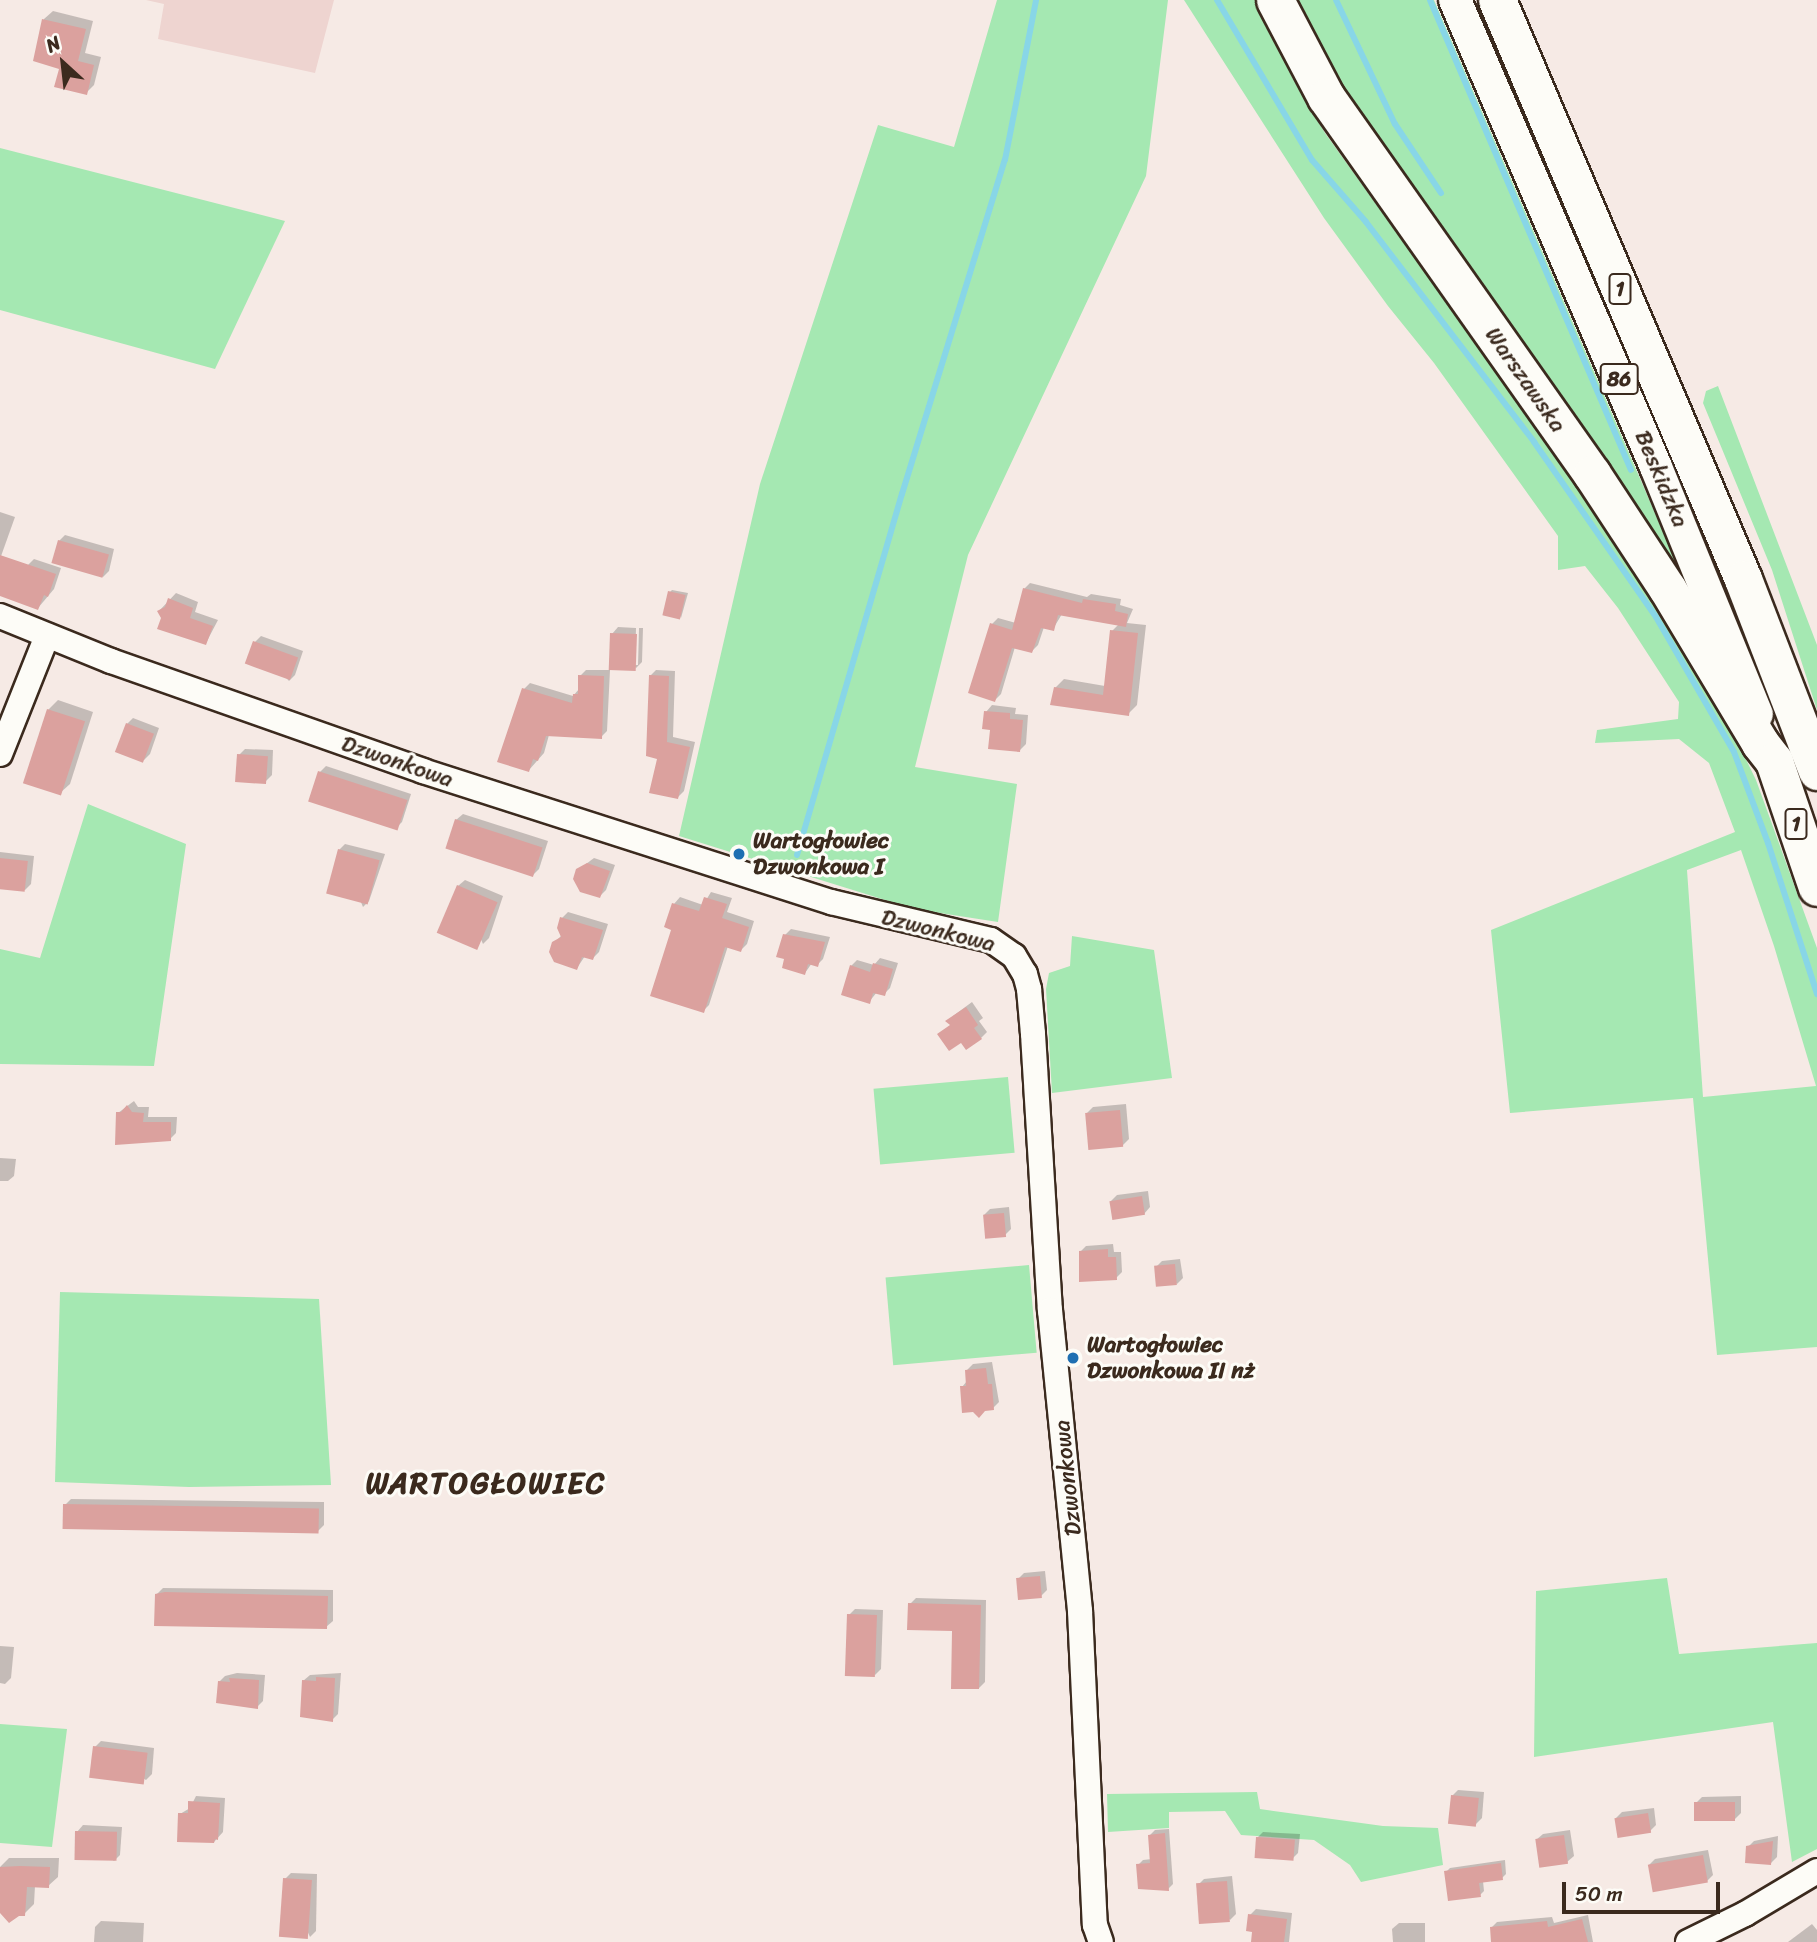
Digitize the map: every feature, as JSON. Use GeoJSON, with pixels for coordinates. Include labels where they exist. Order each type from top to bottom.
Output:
{"type":"FeatureCollection","features":[{"type":"Feature","properties":{"kind":"highway","name":"Warszawska"},"geometry":{"type":"LineString","coordinates":[[1275,0],[1326,97],[1592,474],[1667,588],[1760,743],[1774,761]]}},
{"type":"Feature","properties":{"kind":"highway","name":"Beskidzka"},"geometry":{"type":"LineString","coordinates":[[1497,0],[1727,540],[1817,771]]}},
{"type":"Feature","properties":{"kind":"highway","name":"Beskidzka"},"geometry":{"type":"LineString","coordinates":[[1774,761],[1817,887]]}},
{"type":"Feature","properties":{"kind":"main road","name":"Beskidzka"},"geometry":{"type":"LineString","coordinates":[[1455,0],[1686,537],[1774,761]]}},
{"type":"Feature","properties":{"kind":"street","name":"Dzwonkowa"},"geometry":{"type":"LineString","coordinates":[[0,616],[287,725],[555,815],[852,909],[991,940],[1014,956],[1025,974],[1029,989],[1033,1034],[1051,1310],[1080,1611],[1096,1925],[1101,1942]]}},
{"type":"Feature","properties":{"kind":"street"},"geometry":{"type":"LineString","coordinates":[[0,754],[47,636]]}},
{"type":"Feature","properties":{"kind":"street"},"geometry":{"type":"LineString","coordinates":[[1688,1942],[1745,1914],[1817,1871]]}},
{"type":"Feature","properties":{"kind":"shaded area"},"geometry":{"type":"Polygon","coordinates":[[[146,0],[334,0],[315,73],[158,39],[164,4],[146,0]]]}},
{"type":"Feature","properties":{"kind":"green space"},"geometry":{"type":"Polygon","coordinates":[[[997,0],[1168,0],[1146,176],[968,555],[915,767],[1017,784],[998,922],[914,909],[679,836],[760,484],[878,125],[954,147],[997,0]]]}},
{"type":"Feature","properties":{"kind":"green space"},"geometry":{"type":"Polygon","coordinates":[[[1184,0],[1255,0],[1293,79],[1325,133],[1621,545],[1716,698],[1756,780],[1817,948],[1817,1347],[1717,1355],[1693,1098],[1510,1113],[1491,930],[1735,832],[1709,763],[1679,739],[1595,743],[1597,730],[1678,719],[1679,702],[1618,608],[1585,566],[1558,570],[1558,536],[1434,363],[1388,306],[1324,218],[1184,0]],[[1741,850],[1687,870],[1703,1097],[1816,1086],[1774,946],[1741,850]]]}},
{"type":"Feature","properties":{"kind":"green space"},"geometry":{"type":"Polygon","coordinates":[[[1295,0],[1434,0],[1685,583],[1663,565],[1642,516],[1331,75],[1295,0]]]}},
{"type":"Feature","properties":{"kind":"green space"},"geometry":{"type":"Polygon","coordinates":[[[0,148],[285,221],[215,369],[0,310],[0,148]]]}},
{"type":"Feature","properties":{"kind":"green space"},"geometry":{"type":"Polygon","coordinates":[[[1718,386],[1817,645],[1817,710],[1772,570],[1703,403],[1706,391],[1718,386]]]}},
{"type":"Feature","properties":{"kind":"green space"},"geometry":{"type":"Polygon","coordinates":[[[88,804],[186,844],[154,1066],[0,1064],[0,949],[40,958],[88,804]]]}},
{"type":"Feature","properties":{"kind":"green space"},"geometry":{"type":"Polygon","coordinates":[[[1072,936],[1154,950],[1172,1078],[1052,1093],[1046,989],[1049,973],[1070,966],[1072,936]]]}},
{"type":"Feature","properties":{"kind":"green space"},"geometry":{"type":"Polygon","coordinates":[[[1008,1077],[1015,1153],[880,1164],[874,1089],[1008,1077]]]}},
{"type":"Feature","properties":{"kind":"green space"},"geometry":{"type":"Polygon","coordinates":[[[1029,1265],[1037,1353],[893,1365],[886,1278],[1029,1265]]]}},
{"type":"Feature","properties":{"kind":"green space"},"geometry":{"type":"Polygon","coordinates":[[[60,1292],[319,1299],[331,1485],[189,1487],[55,1482],[60,1292]]]}},
{"type":"Feature","properties":{"kind":"green space"},"geometry":{"type":"Polygon","coordinates":[[[1667,1578],[1679,1654],[1817,1643],[1817,1849],[1792,1862],[1773,1722],[1534,1757],[1536,1591],[1667,1578]]]}},
{"type":"Feature","properties":{"kind":"green space"},"geometry":{"type":"Polygon","coordinates":[[[0,1724],[67,1729],[52,1847],[0,1843],[0,1724]]]}},
{"type":"Feature","properties":{"kind":"green space"},"geometry":{"type":"Polygon","coordinates":[[[1257,1792],[1260,1809],[1383,1826],[1438,1828],[1443,1865],[1361,1882],[1350,1865],[1314,1840],[1241,1835],[1225,1811],[1169,1812],[1169,1828],[1108,1832],[1107,1794],[1257,1792]]]}},
{"type":"Feature","properties":{"kind":"building"},"geometry":{"type":"Polygon","coordinates":[[[42,19],[86,29],[78,61],[94,65],[87,95],[54,87],[59,69],[33,61],[42,19]]]}},
{"type":"Feature","properties":{"kind":"building"},"geometry":{"type":"Polygon","coordinates":[[[58,540],[109,555],[102,578],[51,563],[58,540]]]}},
{"type":"Feature","properties":{"kind":"building"},"geometry":{"type":"Polygon","coordinates":[[[0,555],[56,574],[48,597],[44,595],[38,610],[0,596],[0,555]]]}},
{"type":"Feature","properties":{"kind":"building"},"geometry":{"type":"Polygon","coordinates":[[[1023,588],[1082,603],[1083,599],[1116,604],[1115,611],[1128,614],[1126,627],[1058,615],[1054,631],[1041,628],[1032,653],[1012,648],[995,702],[968,693],[990,623],[1012,630],[1023,588]]]}},
{"type":"Feature","properties":{"kind":"building"},"geometry":{"type":"Polygon","coordinates":[[[668,591],[686,595],[680,619],[662,615],[668,591]]]}},
{"type":"Feature","properties":{"kind":"building"},"geometry":{"type":"Polygon","coordinates":[[[168,598],[193,608],[190,618],[213,626],[206,645],[157,629],[161,618],[157,611],[165,607],[168,598]]]}},
{"type":"Feature","properties":{"kind":"building"},"geometry":{"type":"Polygon","coordinates":[[[1110,630],[1138,633],[1129,716],[1050,705],[1054,687],[1103,695],[1110,630]]]}},
{"type":"Feature","properties":{"kind":"building"},"geometry":{"type":"Polygon","coordinates":[[[610,633],[637,634],[636,671],[609,670],[610,633]]]}},
{"type":"Feature","properties":{"kind":"building"},"geometry":{"type":"Polygon","coordinates":[[[253,641],[298,657],[290,680],[245,664],[253,641]]]}},
{"type":"Feature","properties":{"kind":"building"},"geometry":{"type":"Polygon","coordinates":[[[578,675],[604,676],[602,739],[546,736],[538,761],[533,759],[529,772],[497,762],[522,688],[572,703],[573,694],[578,694],[578,675]]]}},
{"type":"Feature","properties":{"kind":"building"},"geometry":{"type":"Polygon","coordinates":[[[649,675],[669,676],[667,742],[690,747],[678,799],[649,793],[657,759],[646,756],[649,675]]]}},
{"type":"Feature","properties":{"kind":"building"},"geometry":{"type":"Polygon","coordinates":[[[47,709],[85,721],[61,796],[23,783],[47,709]]]}},
{"type":"Feature","properties":{"kind":"building"},"geometry":{"type":"Polygon","coordinates":[[[984,711],[1010,713],[1010,719],[1023,720],[1020,752],[988,749],[990,730],[982,729],[984,711]]]}},
{"type":"Feature","properties":{"kind":"building"},"geometry":{"type":"Polygon","coordinates":[[[126,723],[154,734],[143,763],[115,752],[126,723]]]}},
{"type":"Feature","properties":{"kind":"building"},"geometry":{"type":"Polygon","coordinates":[[[237,754],[268,756],[266,784],[235,782],[237,754]]]}},
{"type":"Feature","properties":{"kind":"building"},"geometry":{"type":"Polygon","coordinates":[[[318,771],[407,800],[398,830],[308,801],[318,771]]]}},
{"type":"Feature","properties":{"kind":"building"},"geometry":{"type":"Polygon","coordinates":[[[455,819],[542,847],[533,877],[445,848],[455,819]]]}},
{"type":"Feature","properties":{"kind":"building"},"geometry":{"type":"Polygon","coordinates":[[[338,849],[380,860],[368,905],[326,893],[338,849]]]}},
{"type":"Feature","properties":{"kind":"building"},"geometry":{"type":"Polygon","coordinates":[[[0,858],[28,861],[25,892],[0,889],[0,858]]]}},
{"type":"Feature","properties":{"kind":"building"},"geometry":{"type":"Polygon","coordinates":[[[587,863],[610,871],[600,898],[580,892],[573,879],[576,869],[587,863]]]}},
{"type":"Feature","properties":{"kind":"building"},"geometry":{"type":"Polygon","coordinates":[[[457,885],[498,902],[477,950],[437,933],[457,885]]]}},
{"type":"Feature","properties":{"kind":"building"},"geometry":{"type":"Polygon","coordinates":[[[704,897],[727,904],[722,918],[749,927],[741,952],[725,947],[704,1013],[650,996],[671,930],[664,927],[672,903],[699,911],[704,897]]]}},
{"type":"Feature","properties":{"kind":"building"},"geometry":{"type":"Polygon","coordinates":[[[560,917],[603,930],[593,960],[582,957],[577,970],[554,962],[549,952],[552,942],[561,937],[557,928],[560,917]]]}},
{"type":"Feature","properties":{"kind":"building"},"geometry":{"type":"Polygon","coordinates":[[[783,934],[825,942],[818,967],[808,964],[805,975],[782,968],[784,959],[776,957],[783,934]]]}},
{"type":"Feature","properties":{"kind":"building"},"geometry":{"type":"Polygon","coordinates":[[[873,963],[893,969],[885,996],[873,993],[870,1004],[841,995],[850,965],[870,972],[873,963]]]}},
{"type":"Feature","properties":{"kind":"building"},"geometry":{"type":"Polygon","coordinates":[[[966,1007],[978,1025],[974,1028],[982,1039],[966,1050],[961,1043],[949,1051],[937,1034],[950,1025],[945,1021],[966,1007]]]}},
{"type":"Feature","properties":{"kind":"building"},"geometry":{"type":"Polygon","coordinates":[[[127,1105],[132,1112],[144,1113],[143,1122],[171,1122],[171,1141],[115,1145],[116,1112],[121,1112],[127,1105]]]}},
{"type":"Feature","properties":{"kind":"building"},"geometry":{"type":"Polygon","coordinates":[[[1120,1110],[1123,1147],[1088,1150],[1085,1113],[1120,1110]]]}},
{"type":"Feature","properties":{"kind":"building"},"geometry":{"type":"Polygon","coordinates":[[[1142,1196],[1145,1215],[1112,1220],[1109,1201],[1142,1196]]]}},
{"type":"Feature","properties":{"kind":"building"},"geometry":{"type":"Polygon","coordinates":[[[1004,1213],[1006,1237],[985,1239],[983,1215],[1004,1213]]]}},
{"type":"Feature","properties":{"kind":"building"},"geometry":{"type":"Polygon","coordinates":[[[1108,1249],[1108,1257],[1116,1257],[1117,1280],[1079,1282],[1079,1251],[1108,1249]]]}},
{"type":"Feature","properties":{"kind":"building"},"geometry":{"type":"Polygon","coordinates":[[[1175,1264],[1177,1285],[1156,1287],[1154,1266],[1175,1264]]]}},
{"type":"Feature","properties":{"kind":"building"},"geometry":{"type":"Polygon","coordinates":[[[986,1368],[988,1384],[992,1384],[994,1410],[985,1411],[979,1418],[973,1412],[962,1413],[960,1386],[966,1386],[965,1370],[986,1368]]]}},
{"type":"Feature","properties":{"kind":"building"},"geometry":{"type":"Polygon","coordinates":[[[63,1504],[319,1508],[319,1533],[63,1529],[63,1504]]]}},
{"type":"Feature","properties":{"kind":"building"},"geometry":{"type":"Polygon","coordinates":[[[1040,1576],[1042,1598],[1018,1600],[1016,1578],[1040,1576]]]}},
{"type":"Feature","properties":{"kind":"building"},"geometry":{"type":"Polygon","coordinates":[[[165,1592],[328,1596],[327,1629],[154,1626],[155,1594],[165,1592]]]}},
{"type":"Feature","properties":{"kind":"building"},"geometry":{"type":"Polygon","coordinates":[[[908,1603],[981,1605],[979,1689],[951,1689],[952,1631],[907,1630],[908,1603]]]}},
{"type":"Feature","properties":{"kind":"building"},"geometry":{"type":"Polygon","coordinates":[[[847,1614],[877,1615],[875,1677],[845,1676],[847,1614]]]}},
{"type":"Feature","properties":{"kind":"building"},"geometry":{"type":"Polygon","coordinates":[[[316,1677],[335,1678],[333,1722],[300,1717],[302,1680],[316,1681],[316,1677]]]}},
{"type":"Feature","properties":{"kind":"building"},"geometry":{"type":"Polygon","coordinates":[[[229,1678],[259,1680],[258,1709],[216,1703],[218,1681],[230,1682],[229,1678]]]}},
{"type":"Feature","properties":{"kind":"building"},"geometry":{"type":"Polygon","coordinates":[[[93,1746],[148,1753],[144,1784],[89,1778],[93,1746]]]}},
{"type":"Feature","properties":{"kind":"building"},"geometry":{"type":"Polygon","coordinates":[[[1451,1795],[1479,1798],[1476,1827],[1448,1824],[1451,1795]]]}},
{"type":"Feature","properties":{"kind":"building"},"geometry":{"type":"Polygon","coordinates":[[[188,1801],[220,1803],[218,1840],[215,1839],[214,1843],[177,1842],[178,1813],[188,1813],[188,1801]]]}},
{"type":"Feature","properties":{"kind":"building"},"geometry":{"type":"Polygon","coordinates":[[[1694,1802],[1735,1802],[1735,1821],[1694,1821],[1694,1802]]]}},
{"type":"Feature","properties":{"kind":"building"},"geometry":{"type":"Polygon","coordinates":[[[1648,1813],[1651,1833],[1618,1838],[1614,1818],[1648,1813]]]}},
{"type":"Feature","properties":{"kind":"building"},"geometry":{"type":"Polygon","coordinates":[[[75,1831],[117,1832],[116,1861],[74,1860],[75,1831]]]}},
{"type":"Feature","properties":{"kind":"building"},"geometry":{"type":"Polygon","coordinates":[[[1165,1833],[1169,1891],[1138,1889],[1136,1864],[1150,1863],[1148,1835],[1165,1833]]]}},
{"type":"Feature","properties":{"kind":"building"},"geometry":{"type":"Polygon","coordinates":[[[1564,1835],[1568,1864],[1539,1868],[1535,1839],[1564,1835]]]}},
{"type":"Feature","properties":{"kind":"building"},"geometry":{"type":"Polygon","coordinates":[[[1256,1837],[1295,1840],[1293,1861],[1255,1858],[1256,1837]]]}},
{"type":"Feature","properties":{"kind":"building"},"geometry":{"type":"Polygon","coordinates":[[[1773,1841],[1771,1865],[1745,1863],[1746,1846],[1773,1841]]]}},
{"type":"Feature","properties":{"kind":"building"},"geometry":{"type":"Polygon","coordinates":[[[1703,1855],[1708,1883],[1653,1892],[1648,1865],[1703,1855]]]}},
{"type":"Feature","properties":{"kind":"building"},"geometry":{"type":"Polygon","coordinates":[[[1501,1863],[1503,1880],[1479,1883],[1481,1897],[1448,1901],[1444,1871],[1501,1863]]]}},
{"type":"Feature","properties":{"kind":"building"},"geometry":{"type":"Polygon","coordinates":[[[0,1867],[50,1867],[49,1888],[27,1887],[25,1916],[19,1916],[9,1923],[0,1913],[0,1867]]]}},
{"type":"Feature","properties":{"kind":"building"},"geometry":{"type":"Polygon","coordinates":[[[283,1878],[312,1880],[308,1939],[279,1937],[283,1878]]]}},
{"type":"Feature","properties":{"kind":"building"},"geometry":{"type":"Polygon","coordinates":[[[1227,1881],[1230,1922],[1199,1924],[1196,1883],[1227,1881]]]}},
{"type":"Feature","properties":{"kind":"building"},"geometry":{"type":"Polygon","coordinates":[[[1248,1914],[1287,1919],[1284,1942],[1251,1942],[1252,1932],[1246,1931],[1248,1914]]]}},
{"type":"Feature","properties":{"kind":"building"},"geometry":{"type":"Polygon","coordinates":[[[1582,1919],[1588,1942],[1491,1942],[1490,1927],[1547,1921],[1548,1927],[1582,1919]]]}},
{"type":"Feature","properties":{"kind":"waterway"},"geometry":{"type":"LineString","coordinates":[[797,855],[902,494],[1005,160],[1036,0]]}},
{"type":"Feature","properties":{"kind":"waterway"},"geometry":{"type":"LineString","coordinates":[[1217,0],[1312,160],[1366,222],[1534,442],[1656,617],[1734,752],[1768,843],[1817,994]]}},
{"type":"Feature","properties":{"kind":"waterway"},"geometry":{"type":"LineString","coordinates":[[1336,0],[1395,124],[1441,193]]}},
{"type":"Feature","properties":{"kind":"waterway"},"geometry":{"type":"LineString","coordinates":[[1430,0],[1631,470]]}},
{"type":"Feature","properties":{"kind":"place","name":"Wartogłowiec Dzwonkowa I"},"geometry":{"type":"Point","coordinates":[739,854]}},
{"type":"Feature","properties":{"kind":"place","name":"Wartogłowiec Dzwonkowa II nż"},"geometry":{"type":"Point","coordinates":[1073,1358]}},
{"type":"Feature","properties":{"kind":"district","name":"WARTOGŁOWIEC"},"geometry":{"type":"Point","coordinates":[486,1483]}}]}
